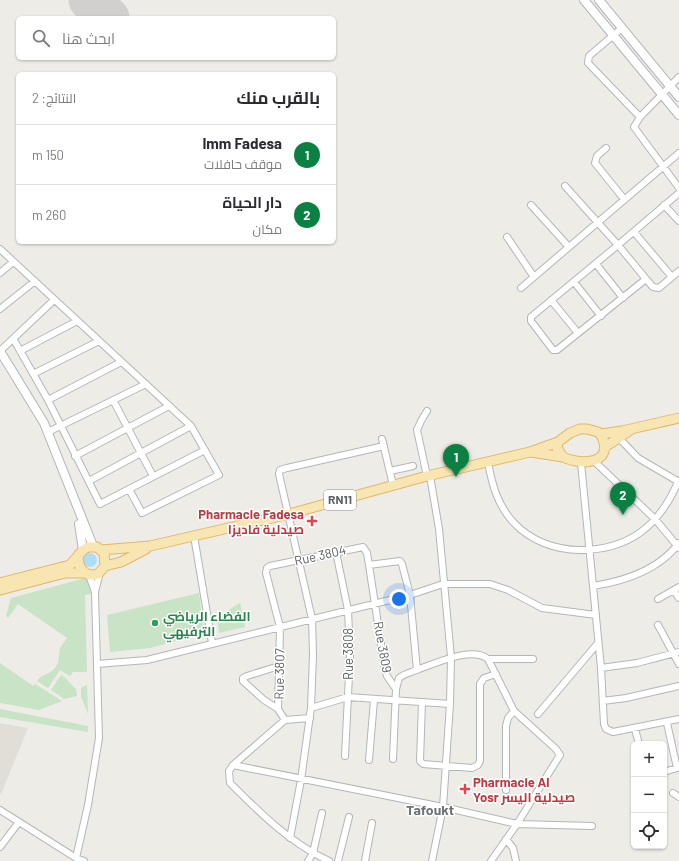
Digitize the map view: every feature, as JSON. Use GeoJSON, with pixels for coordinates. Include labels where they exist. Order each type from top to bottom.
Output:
{"type":"FeatureCollection","features":[{"type":"Feature","properties":{"kind":"main road","name":"RN11"},"geometry":{"type":"LineString","coordinates":[[0,583],[70,565],[81,552],[97,548],[150,546],[289,514],[393,485],[530,452],[558,442],[570,433],[580,429],[595,430],[601,434],[679,418]]}},
{"type":"Feature","properties":{"kind":"main road","name":"RN11"},"geometry":{"type":"LineString","coordinates":[[530,452],[563,457],[581,463],[594,461],[600,457],[605,447],[630,429]]}},
{"type":"Feature","properties":{"kind":"main road"},"geometry":{"type":"LineString","coordinates":[[601,434],[605,447]]}},
{"type":"Feature","properties":{"kind":"main road"},"geometry":{"type":"LineString","coordinates":[[558,442],[557,448],[563,457]]}},
{"type":"Feature","properties":{"kind":"main road","name":"RN11"},"geometry":{"type":"LineString","coordinates":[[0,590],[65,573],[87,574],[121,562],[150,546]]}},
{"type":"Feature","properties":{"kind":"main road"},"geometry":{"type":"LineString","coordinates":[[97,548],[106,557],[103,569]]}},
{"type":"Feature","properties":{"kind":"main road"},"geometry":{"type":"LineString","coordinates":[[81,552],[78,565],[87,574]]}},
{"type":"Feature","properties":{"kind":"street"},"geometry":{"type":"LineString","coordinates":[[584,0],[679,115]]}},
{"type":"Feature","properties":{"kind":"street"},"geometry":{"type":"LineString","coordinates":[[599,0],[679,97]]}},
{"type":"Feature","properties":{"kind":"street"},"geometry":{"type":"LineString","coordinates":[[622,28],[589,56],[588,63],[640,117]]}},
{"type":"Feature","properties":{"kind":"street"},"geometry":{"type":"LineString","coordinates":[[679,77],[640,117],[635,124],[634,130],[679,188]]}},
{"type":"Feature","properties":{"kind":"street"},"geometry":{"type":"LineString","coordinates":[[606,148],[597,156],[595,163],[624,199]]}},
{"type":"Feature","properties":{"kind":"street"},"geometry":{"type":"LineString","coordinates":[[522,288],[568,246],[679,153]]}},
{"type":"Feature","properties":{"kind":"street"},"geometry":{"type":"LineString","coordinates":[[565,186],[598,221],[646,280],[656,288],[679,271]]}},
{"type":"Feature","properties":{"kind":"street"},"geometry":{"type":"LineString","coordinates":[[646,280],[557,350],[549,348],[531,321],[531,317],[679,193]]}},
{"type":"Feature","properties":{"kind":"street"},"geometry":{"type":"LineString","coordinates":[[531,205],[568,246]]}},
{"type":"Feature","properties":{"kind":"street"},"geometry":{"type":"LineString","coordinates":[[664,205],[679,221]]}},
{"type":"Feature","properties":{"kind":"street"},"geometry":{"type":"LineString","coordinates":[[634,232],[672,277]]}},
{"type":"Feature","properties":{"kind":"street"},"geometry":{"type":"LineString","coordinates":[[507,237],[534,277]]}},
{"type":"Feature","properties":{"kind":"street"},"geometry":{"type":"LineString","coordinates":[[0,249],[190,426],[219,475],[142,513],[128,489]]}},
{"type":"Feature","properties":{"kind":"street"},"geometry":{"type":"LineString","coordinates":[[0,273],[13,262]]}},
{"type":"Feature","properties":{"kind":"street"},"geometry":{"type":"LineString","coordinates":[[596,264],[623,298]]}},
{"type":"Feature","properties":{"kind":"street"},"geometry":{"type":"LineString","coordinates":[[0,309],[35,281]]}},
{"type":"Feature","properties":{"kind":"street"},"geometry":{"type":"LineString","coordinates":[[574,282],[601,316]]}},
{"type":"Feature","properties":{"kind":"street"},"geometry":{"type":"LineString","coordinates":[[54,300],[14,340],[0,351],[36,408],[48,432],[62,464],[78,512],[97,548]]}},
{"type":"Feature","properties":{"kind":"street"},"geometry":{"type":"LineString","coordinates":[[551,300],[578,333]]}},
{"type":"Feature","properties":{"kind":"street"},"geometry":{"type":"LineString","coordinates":[[20,350],[77,321]]}},
{"type":"Feature","properties":{"kind":"street"},"geometry":{"type":"LineString","coordinates":[[14,340],[48,400],[100,504],[205,450]]}},
{"type":"Feature","properties":{"kind":"street"},"geometry":{"type":"LineString","coordinates":[[33,374],[99,342]]}},
{"type":"Feature","properties":{"kind":"street"},"geometry":{"type":"LineString","coordinates":[[48,400],[121,362]]}},
{"type":"Feature","properties":{"kind":"street"},"geometry":{"type":"LineString","coordinates":[[48,432],[146,384]]}},
{"type":"Feature","properties":{"kind":"street"},"geometry":{"type":"LineString","coordinates":[[113,400],[154,476]]}},
{"type":"Feature","properties":{"kind":"street"},"geometry":{"type":"LineString","coordinates":[[75,456],[169,406]]}},
{"type":"Feature","properties":{"kind":"street"},"geometry":{"type":"LineString","coordinates":[[428,411],[418,425],[418,430],[429,476],[439,529],[451,657],[447,765],[443,807],[432,861]]}},
{"type":"Feature","properties":{"kind":"street"},"geometry":{"type":"LineString","coordinates":[[89,481],[190,426]]}},
{"type":"Feature","properties":{"kind":"street"},"geometry":{"type":"LineString","coordinates":[[488,462],[493,487],[502,507],[514,523],[529,536],[556,548],[601,550],[622,543],[641,532],[655,519],[678,482],[638,458],[619,438]]}},
{"type":"Feature","properties":{"kind":"street"},"geometry":{"type":"LineString","coordinates":[[290,838],[301,780],[310,718],[313,654],[312,619],[289,514],[279,478],[280,470],[383,442],[393,485]]}},
{"type":"Feature","properties":{"kind":"street"},"geometry":{"type":"LineString","coordinates":[[593,586],[616,582],[637,574],[659,562],[678,546],[655,519],[594,461]]}},
{"type":"Feature","properties":{"kind":"street"},"geometry":{"type":"LineString","coordinates":[[581,463],[588,550],[601,668],[604,724],[606,729],[613,732],[667,723],[679,719]]}},
{"type":"Feature","properties":{"kind":"street"},"geometry":{"type":"LineString","coordinates":[[390,471],[413,466]]}},
{"type":"Feature","properties":{"kind":"street"},"geometry":{"type":"LineString","coordinates":[[78,512],[81,552]]}},
{"type":"Feature","properties":{"kind":"street"},"geometry":{"type":"LineString","coordinates":[[194,536],[212,643]]}},
{"type":"Feature","properties":{"kind":"street","name":"Rue 3804"},"geometry":{"type":"LineString","coordinates":[[270,566],[360,546],[363,547],[367,553]]}},
{"type":"Feature","properties":{"kind":"street","name":"Rue 3808"},"geometry":{"type":"LineString","coordinates":[[336,552],[348,610],[350,655],[345,756]]}},
{"type":"Feature","properties":{"kind":"street","name":"Rue 3809"},"geometry":{"type":"LineString","coordinates":[[367,553],[376,603],[385,670],[387,676],[396,689]]}},
{"type":"Feature","properties":{"kind":"street"},"geometry":{"type":"LineString","coordinates":[[369,564],[396,560],[400,561],[402,564],[410,594],[417,670]]}},
{"type":"Feature","properties":{"kind":"street","name":"Rue 3807"},"geometry":{"type":"LineString","coordinates":[[270,566],[267,568],[266,573],[280,627],[278,709],[285,720]]}},
{"type":"Feature","properties":{"kind":"street"},"geometry":{"type":"LineString","coordinates":[[94,592],[103,569]]}},
{"type":"Feature","properties":{"kind":"street"},"geometry":{"type":"LineString","coordinates":[[76,858],[88,804],[99,738],[94,592],[87,574]]}},
{"type":"Feature","properties":{"kind":"street"},"geometry":{"type":"LineString","coordinates":[[97,664],[147,660],[376,603],[443,584],[490,584],[508,590],[542,608],[596,614]]}},
{"type":"Feature","properties":{"kind":"street"},"geometry":{"type":"LineString","coordinates":[[658,598],[677,588],[679,598]]}},
{"type":"Feature","properties":{"kind":"street"},"geometry":{"type":"LineString","coordinates":[[658,625],[677,653],[679,664]]}},
{"type":"Feature","properties":{"kind":"street"},"geometry":{"type":"LineString","coordinates":[[538,714],[598,643]]}},
{"type":"Feature","properties":{"kind":"street"},"geometry":{"type":"LineString","coordinates":[[601,668],[637,663],[677,653]]}},
{"type":"Feature","properties":{"kind":"street"},"geometry":{"type":"LineString","coordinates":[[393,759],[396,689],[399,678],[451,657],[479,655],[488,659],[514,711],[556,749],[560,755],[517,824],[491,861]]}},
{"type":"Feature","properties":{"kind":"street"},"geometry":{"type":"LineString","coordinates":[[488,659],[533,659]]}},
{"type":"Feature","properties":{"kind":"street"},"geometry":{"type":"LineString","coordinates":[[278,709],[264,700],[243,681],[243,678],[279,666]]}},
{"type":"Feature","properties":{"kind":"street"},"geometry":{"type":"LineString","coordinates":[[422,702],[420,761],[423,764],[472,768],[478,765],[480,761],[480,684],[484,678],[496,674]]}},
{"type":"Feature","properties":{"kind":"street"},"geometry":{"type":"LineString","coordinates":[[603,701],[634,697],[679,686]]}},
{"type":"Feature","properties":{"kind":"street"},"geometry":{"type":"LineString","coordinates":[[311,708],[348,697],[374,700],[450,704]]}},
{"type":"Feature","properties":{"kind":"street"},"geometry":{"type":"LineString","coordinates":[[369,760],[374,700]]}},
{"type":"Feature","properties":{"kind":"street"},"geometry":{"type":"LineString","coordinates":[[506,790],[506,726],[514,711]]}},
{"type":"Feature","properties":{"kind":"street"},"geometry":{"type":"LineString","coordinates":[[310,718],[285,720],[233,765],[229,771],[230,783],[263,816],[290,838],[313,853],[329,861]]}},
{"type":"Feature","properties":{"kind":"street"},"geometry":{"type":"LineString","coordinates":[[667,723],[678,769],[667,771]]}},
{"type":"Feature","properties":{"kind":"street"},"geometry":{"type":"LineString","coordinates":[[635,729],[639,741]]}},
{"type":"Feature","properties":{"kind":"street"},"geometry":{"type":"LineString","coordinates":[[233,765],[301,780],[443,807],[517,824],[592,826]]}},
{"type":"Feature","properties":{"kind":"street"},"geometry":{"type":"LineString","coordinates":[[673,793],[679,797]]}},
{"type":"Feature","properties":{"kind":"street"},"geometry":{"type":"LineString","coordinates":[[0,810],[76,858],[84,861]]}},
{"type":"Feature","properties":{"kind":"street"},"geometry":{"type":"LineString","coordinates":[[308,861],[313,853],[322,813]]}},
{"type":"Feature","properties":{"kind":"street"},"geometry":{"type":"LineString","coordinates":[[338,861],[349,817]]}},
{"type":"Feature","properties":{"kind":"street"},"geometry":{"type":"LineString","coordinates":[[0,847],[19,822]]}},
{"type":"Feature","properties":{"kind":"street"},"geometry":{"type":"LineString","coordinates":[[365,861],[372,823]]}},
{"type":"Feature","properties":{"kind":"street"},"geometry":{"type":"LineString","coordinates":[[506,839],[513,848],[516,861]]}},
{"type":"Feature","properties":{"kind":"shaded area"},"geometry":{"type":"Polygon","coordinates":[[[0,723],[28,728],[1,794],[0,794],[0,723]]]}},
{"type":"Feature","properties":{"kind":"green space"},"geometry":{"type":"Polygon","coordinates":[[[89,577],[91,594],[85,595],[87,672],[73,672],[70,676],[60,670],[48,688],[37,681],[57,666],[60,649],[67,638],[18,604],[8,618],[6,616],[11,598],[89,577]]]}},
{"type":"Feature","properties":{"kind":"green space","name":"الفضاء الرياضي الترفيهي"},"geometry":{"type":"Polygon","coordinates":[[[199,593],[204,633],[150,648],[110,652],[107,615],[199,593]]]}},
{"type":"Feature","properties":{"kind":"green space"},"geometry":{"type":"Polygon","coordinates":[[[240,603],[245,627],[219,633],[217,617],[240,603]]]}},
{"type":"Feature","properties":{"kind":"green space"},"geometry":{"type":"Polygon","coordinates":[[[0,663],[33,686],[35,684],[62,701],[39,710],[0,703],[0,663]]]}},
{"type":"Feature","properties":{"kind":"green space"},"geometry":{"type":"Polygon","coordinates":[[[61,675],[76,689],[77,696],[64,699],[51,690],[61,675]]]}},
{"type":"Feature","properties":{"kind":"green space"},"geometry":{"type":"Polygon","coordinates":[[[87,685],[88,714],[81,696],[81,688],[87,685]]]}},
{"type":"Feature","properties":{"kind":"green space"},"geometry":{"type":"Polygon","coordinates":[[[0,709],[88,726],[88,732],[0,717],[0,709]]]}},
{"type":"Feature","properties":{"kind":"water"},"geometry":{"type":"Polygon","coordinates":[[[90,553],[95,555],[97,560],[95,565],[90,567],[85,565],[83,560],[85,555],[90,553]]]}},
{"type":"Feature","properties":{"kind":"runway"},"geometry":{"type":"LineString","coordinates":[[89,0],[107,16]]}},
{"type":"Feature","properties":{"kind":"place","name":"Imm Fadesa"},"geometry":{"type":"Point","coordinates":[456,477]}},
{"type":"Feature","properties":{"kind":"place","name":"دار الحياة"},"geometry":{"type":"Point","coordinates":[623,515]}},
{"type":"Feature","properties":{"kind":"place","name":"Pharmacie Fadesa صيدلية فاديزا"},"geometry":{"type":"Point","coordinates":[312,521]}},
{"type":"Feature","properties":{"kind":"place","name":"الفضاء الرياضي الترفيهي"},"geometry":{"type":"Point","coordinates":[155,623]}},
{"type":"Feature","properties":{"kind":"place","name":"Pharmacie Al Yosr صيدلية اليسر"},"geometry":{"type":"Point","coordinates":[465,789]}},
{"type":"Feature","properties":{"kind":"district","name":"Tafoukt"},"geometry":{"type":"Point","coordinates":[430,810]}}]}
